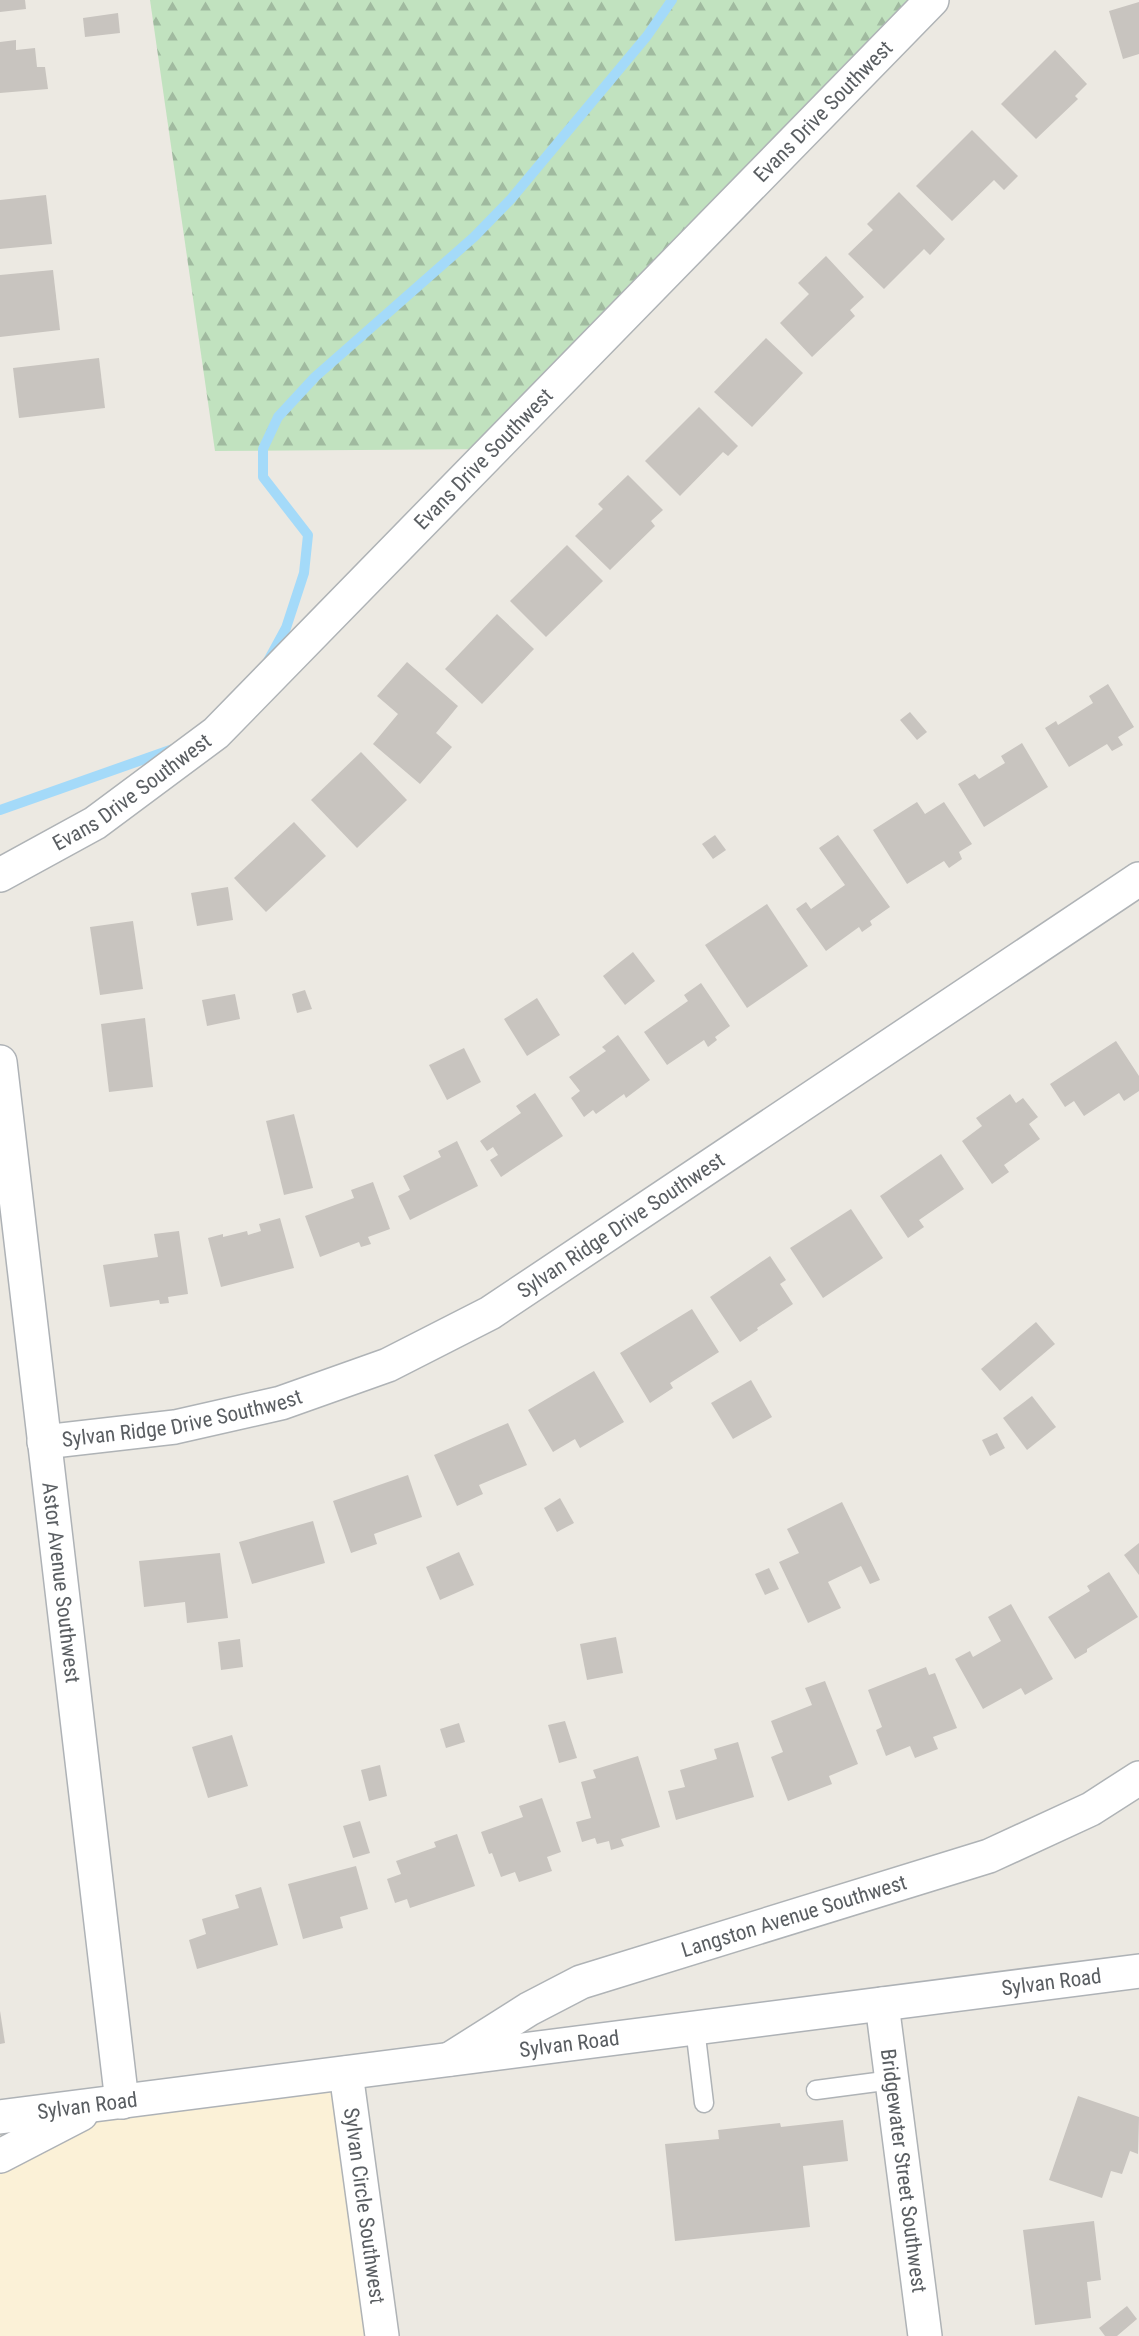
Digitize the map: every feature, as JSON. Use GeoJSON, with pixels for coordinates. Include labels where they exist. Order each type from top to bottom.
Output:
{"type":"FeatureCollection","features":[{"type":"Feature","properties":{"kind":"street","name":"Evans Drive Southwest"},"geometry":{"type":"LineString","coordinates":[[0,875],[95,823],[216,733],[932,0]]}},
{"type":"Feature","properties":{"kind":"street","name":"Sylvan Ridge Drive Southwest"},"geometry":{"type":"LineString","coordinates":[[45,1442],[176,1427],[281,1403],[388,1365],[480,1319],[1139,879]]}},
{"type":"Feature","properties":{"kind":"street","name":"Astor Avenue Southwest"},"geometry":{"type":"LineString","coordinates":[[0,1062],[45,1442],[112,2103]]}},
{"type":"Feature","properties":{"kind":"street","name":"Langston Avenue Southwest"},"geometry":{"type":"LineString","coordinates":[[450,2059],[529,2009],[582,1982],[989,1856],[1091,1809],[1139,1778]]}},
{"type":"Feature","properties":{"kind":"street","name":"Sylvan Road"},"geometry":{"type":"LineString","coordinates":[[0,2117],[1139,1971]]}},
{"type":"Feature","properties":{"kind":"street","name":"Bridgewater Street Southwest"},"geometry":{"type":"LineString","coordinates":[[882,2004],[925,2336]]}},
{"type":"Feature","properties":{"kind":"street","name":"Sylvan Circle Southwest"},"geometry":{"type":"LineString","coordinates":[[346,2073],[382,2336]]}},
{"type":"Feature","properties":{"kind":"street"},"geometry":{"type":"LineString","coordinates":[[0,2156],[112,2103]]}},
{"type":"Feature","properties":{"kind":"lane"},"geometry":{"type":"LineString","coordinates":[[695,2028],[704,2103]]}},
{"type":"Feature","properties":{"kind":"lane"},"geometry":{"type":"LineString","coordinates":[[816,2090],[892,2080]]}},
{"type":"Feature","properties":{"kind":"shaded area"},"geometry":{"type":"Polygon","coordinates":[[[345,2057],[384,2336],[0,2336],[0,2108],[345,2057]]]}},
{"type":"Feature","properties":{"kind":"green space"},"geometry":{"type":"Polygon","coordinates":[[[150,0],[923,0],[497,449],[215,451],[150,0]]]}},
{"type":"Feature","properties":{"kind":"building"},"geometry":{"type":"Polygon","coordinates":[[[0,0],[25,0],[26,9],[0,12],[0,0]]]}},
{"type":"Feature","properties":{"kind":"building"},"geometry":{"type":"Polygon","coordinates":[[[1139,2],[1139,54],[1123,59],[1109,11],[1139,2]]]}},
{"type":"Feature","properties":{"kind":"building"},"geometry":{"type":"Polygon","coordinates":[[[118,13],[120,33],[85,37],[83,18],[118,13]]]}},
{"type":"Feature","properties":{"kind":"building"},"geometry":{"type":"Polygon","coordinates":[[[16,40],[16,50],[35,48],[37,67],[45,67],[48,89],[0,93],[0,42],[16,40]]]}},
{"type":"Feature","properties":{"kind":"building"},"geometry":{"type":"Polygon","coordinates":[[[1055,50],[1087,84],[1075,96],[1078,99],[1036,139],[1001,104],[1055,50]]]}},
{"type":"Feature","properties":{"kind":"building"},"geometry":{"type":"Polygon","coordinates":[[[972,130],[1018,176],[1004,190],[994,180],[952,221],[916,186],[972,130]]]}},
{"type":"Feature","properties":{"kind":"building"},"geometry":{"type":"Polygon","coordinates":[[[899,192],[945,239],[930,255],[924,249],[884,289],[848,254],[873,230],[867,224],[899,192]]]}},
{"type":"Feature","properties":{"kind":"building"},"geometry":{"type":"Polygon","coordinates":[[[46,195],[52,244],[0,249],[0,200],[46,195]]]}},
{"type":"Feature","properties":{"kind":"building"},"geometry":{"type":"Polygon","coordinates":[[[826,256],[864,297],[850,310],[855,316],[812,357],[780,323],[809,294],[798,283],[826,256]]]}},
{"type":"Feature","properties":{"kind":"building"},"geometry":{"type":"Polygon","coordinates":[[[53,270],[60,330],[0,337],[0,275],[53,270]]]}},
{"type":"Feature","properties":{"kind":"building"},"geometry":{"type":"Polygon","coordinates":[[[766,338],[803,373],[752,427],[714,392],[766,338]]]}},
{"type":"Feature","properties":{"kind":"building"},"geometry":{"type":"Polygon","coordinates":[[[99,358],[105,408],[19,418],[13,368],[99,358]]]}},
{"type":"Feature","properties":{"kind":"building"},"geometry":{"type":"Polygon","coordinates":[[[699,407],[738,446],[728,456],[723,452],[680,496],[645,461],[699,407]]]}},
{"type":"Feature","properties":{"kind":"building"},"geometry":{"type":"Polygon","coordinates":[[[628,475],[663,510],[651,521],[655,526],[610,570],[575,536],[603,509],[598,504],[628,475]]]}},
{"type":"Feature","properties":{"kind":"building"},"geometry":{"type":"Polygon","coordinates":[[[567,545],[603,581],[546,637],[510,601],[567,545]]]}},
{"type":"Feature","properties":{"kind":"building"},"geometry":{"type":"Polygon","coordinates":[[[497,614],[534,649],[482,704],[445,669],[497,614]]]}},
{"type":"Feature","properties":{"kind":"building"},"geometry":{"type":"Polygon","coordinates":[[[407,662],[458,706],[436,733],[452,747],[420,784],[373,744],[398,714],[377,696],[407,662]]]}},
{"type":"Feature","properties":{"kind":"building"},"geometry":{"type":"Polygon","coordinates":[[[1108,684],[1134,727],[1118,737],[1123,745],[1112,751],[1107,744],[1069,767],[1045,728],[1056,721],[1058,725],[1093,703],[1089,696],[1108,684]]]}},
{"type":"Feature","properties":{"kind":"building"},"geometry":{"type":"Polygon","coordinates":[[[910,712],[927,732],[917,740],[900,720],[910,712]]]}},
{"type":"Feature","properties":{"kind":"building"},"geometry":{"type":"Polygon","coordinates":[[[1022,743],[1048,787],[984,827],[958,784],[975,774],[979,779],[1005,763],[1001,756],[1022,743]]]}},
{"type":"Feature","properties":{"kind":"building"},"geometry":{"type":"Polygon","coordinates":[[[361,752],[407,800],[357,848],[311,800],[361,752]]]}},
{"type":"Feature","properties":{"kind":"building"},"geometry":{"type":"Polygon","coordinates":[[[917,802],[925,814],[944,802],[972,844],[959,852],[962,859],[949,868],[944,861],[907,884],[873,830],[917,802]]]}},
{"type":"Feature","properties":{"kind":"building"},"geometry":{"type":"Polygon","coordinates":[[[294,822],[326,856],[266,912],[234,878],[294,822]]]}},
{"type":"Feature","properties":{"kind":"building"},"geometry":{"type":"Polygon","coordinates":[[[715,835],[726,850],[713,859],[702,844],[715,835]]]}},
{"type":"Feature","properties":{"kind":"building"},"geometry":{"type":"Polygon","coordinates":[[[838,835],[890,907],[870,921],[872,925],[862,932],[859,927],[826,951],[796,909],[806,902],[811,909],[845,885],[819,848],[838,835]]]}},
{"type":"Feature","properties":{"kind":"building"},"geometry":{"type":"Polygon","coordinates":[[[228,887],[233,920],[197,926],[191,893],[228,887]]]}},
{"type":"Feature","properties":{"kind":"building"},"geometry":{"type":"Polygon","coordinates":[[[767,904],[808,966],[747,1008],[705,945],[767,904]]]}},
{"type":"Feature","properties":{"kind":"building"},"geometry":{"type":"Polygon","coordinates":[[[133,921],[143,989],[100,995],[90,927],[133,921]]]}},
{"type":"Feature","properties":{"kind":"building"},"geometry":{"type":"Polygon","coordinates":[[[633,952],[655,981],[625,1005],[603,976],[633,952]]]}},
{"type":"Feature","properties":{"kind":"building"},"geometry":{"type":"Polygon","coordinates":[[[701,983],[730,1026],[715,1037],[717,1040],[708,1047],[704,1040],[667,1065],[644,1032],[688,1001],[684,995],[701,983]]]}},
{"type":"Feature","properties":{"kind":"building"},"geometry":{"type":"Polygon","coordinates":[[[305,990],[312,1009],[297,1013],[292,994],[305,990]]]}},
{"type":"Feature","properties":{"kind":"building"},"geometry":{"type":"Polygon","coordinates":[[[235,994],[240,1019],[207,1026],[202,1000],[235,994]]]}},
{"type":"Feature","properties":{"kind":"building"},"geometry":{"type":"Polygon","coordinates":[[[537,998],[560,1035],[527,1056],[504,1019],[537,998]]]}},
{"type":"Feature","properties":{"kind":"building"},"geometry":{"type":"Polygon","coordinates":[[[145,1018],[153,1087],[109,1092],[101,1024],[145,1018]]]}},
{"type":"Feature","properties":{"kind":"building"},"geometry":{"type":"Polygon","coordinates":[[[618,1035],[650,1080],[626,1098],[624,1094],[596,1114],[593,1110],[584,1117],[571,1098],[580,1091],[569,1077],[606,1051],[602,1047],[618,1035]]]}},
{"type":"Feature","properties":{"kind":"building"},"geometry":{"type":"Polygon","coordinates":[[[1116,1041],[1139,1076],[1139,1091],[1124,1101],[1119,1093],[1084,1116],[1074,1101],[1065,1107],[1050,1084],[1116,1041]]]}},
{"type":"Feature","properties":{"kind":"building"},"geometry":{"type":"Polygon","coordinates":[[[464,1048],[481,1082],[447,1100],[429,1065],[464,1048]]]}},
{"type":"Feature","properties":{"kind":"building"},"geometry":{"type":"Polygon","coordinates":[[[535,1093],[563,1136],[501,1177],[490,1160],[498,1155],[493,1147],[487,1151],[480,1141],[521,1113],[516,1106],[535,1093]]]}},
{"type":"Feature","properties":{"kind":"building"},"geometry":{"type":"Polygon","coordinates":[[[1010,1094],[1016,1103],[1023,1098],[1038,1117],[1029,1124],[1040,1139],[1004,1165],[1009,1172],[992,1184],[962,1141],[982,1126],[976,1118],[1010,1094]]]}},
{"type":"Feature","properties":{"kind":"building"},"geometry":{"type":"Polygon","coordinates":[[[294,1114],[313,1188],[284,1195],[266,1121],[294,1114]]]}},
{"type":"Feature","properties":{"kind":"building"},"geometry":{"type":"Polygon","coordinates":[[[457,1141],[478,1186],[410,1220],[398,1196],[410,1190],[403,1176],[441,1157],[438,1151],[457,1141]]]}},
{"type":"Feature","properties":{"kind":"building"},"geometry":{"type":"Polygon","coordinates":[[[941,1154],[964,1189],[919,1220],[924,1227],[908,1238],[880,1196],[941,1154]]]}},
{"type":"Feature","properties":{"kind":"building"},"geometry":{"type":"Polygon","coordinates":[[[373,1182],[390,1229],[368,1237],[371,1244],[361,1247],[359,1242],[320,1257],[305,1216],[354,1198],[351,1190],[373,1182]]]}},
{"type":"Feature","properties":{"kind":"building"},"geometry":{"type":"Polygon","coordinates":[[[851,1209],[883,1258],[823,1298],[790,1248],[851,1209]]]}},
{"type":"Feature","properties":{"kind":"building"},"geometry":{"type":"Polygon","coordinates":[[[280,1218],[294,1268],[221,1287],[208,1238],[247,1231],[248,1235],[261,1231],[259,1224],[280,1218]]]}},
{"type":"Feature","properties":{"kind":"building"},"geometry":{"type":"Polygon","coordinates":[[[179,1231],[188,1294],[168,1297],[169,1303],[160,1304],[159,1300],[110,1307],[103,1265],[158,1257],[154,1234],[179,1231]]]}},
{"type":"Feature","properties":{"kind":"building"},"geometry":{"type":"Polygon","coordinates":[[[770,1256],[786,1280],[780,1284],[793,1304],[740,1342],[710,1297],[770,1256]]]}},
{"type":"Feature","properties":{"kind":"building"},"geometry":{"type":"Polygon","coordinates":[[[692,1309],[719,1352],[670,1383],[673,1388],[650,1403],[620,1353],[692,1309]]]}},
{"type":"Feature","properties":{"kind":"building"},"geometry":{"type":"Polygon","coordinates":[[[1036,1322],[1055,1344],[1000,1391],[981,1369],[1036,1322]]]}},
{"type":"Feature","properties":{"kind":"building"},"geometry":{"type":"Polygon","coordinates":[[[594,1371],[624,1422],[580,1448],[575,1439],[553,1452],[528,1410],[594,1371]]]}},
{"type":"Feature","properties":{"kind":"building"},"geometry":{"type":"Polygon","coordinates":[[[751,1380],[772,1417],[733,1439],[711,1403],[751,1380]]]}},
{"type":"Feature","properties":{"kind":"building"},"geometry":{"type":"Polygon","coordinates":[[[1032,1396],[1056,1427],[1027,1450],[1003,1418],[1032,1396]]]}},
{"type":"Feature","properties":{"kind":"building"},"geometry":{"type":"Polygon","coordinates":[[[508,1423],[527,1465],[479,1485],[483,1494],[457,1506],[434,1455],[508,1423]]]}},
{"type":"Feature","properties":{"kind":"building"},"geometry":{"type":"Polygon","coordinates":[[[997,1433],[1005,1448],[990,1456],[982,1440],[997,1433]]]}},
{"type":"Feature","properties":{"kind":"building"},"geometry":{"type":"Polygon","coordinates":[[[408,1475],[422,1517],[374,1534],[377,1544],[351,1553],[333,1501],[408,1475]]]}},
{"type":"Feature","properties":{"kind":"building"},"geometry":{"type":"Polygon","coordinates":[[[560,1498],[574,1523],[557,1532],[544,1508],[560,1498]]]}},
{"type":"Feature","properties":{"kind":"building"},"geometry":{"type":"Polygon","coordinates":[[[842,1502],[880,1580],[870,1584],[861,1566],[828,1582],[841,1608],[808,1623],[779,1562],[799,1553],[787,1529],[842,1502]]]}},
{"type":"Feature","properties":{"kind":"building"},"geometry":{"type":"Polygon","coordinates":[[[313,1521],[325,1563],[252,1584],[239,1542],[313,1521]]]}},
{"type":"Feature","properties":{"kind":"building"},"geometry":{"type":"Polygon","coordinates":[[[1139,1543],[1139,1575],[1124,1555],[1139,1543]]]}},
{"type":"Feature","properties":{"kind":"building"},"geometry":{"type":"Polygon","coordinates":[[[459,1552],[474,1585],[440,1600],[426,1567],[459,1552]]]}},
{"type":"Feature","properties":{"kind":"building"},"geometry":{"type":"Polygon","coordinates":[[[220,1553],[228,1618],[187,1623],[185,1602],[144,1607],[139,1561],[220,1553]]]}},
{"type":"Feature","properties":{"kind":"building"},"geometry":{"type":"Polygon","coordinates":[[[769,1568],[779,1589],[765,1595],[755,1574],[769,1568]]]}},
{"type":"Feature","properties":{"kind":"building"},"geometry":{"type":"Polygon","coordinates":[[[1109,1572],[1138,1617],[1075,1659],[1048,1617],[1090,1591],[1087,1586],[1109,1572]]]}},
{"type":"Feature","properties":{"kind":"building"},"geometry":{"type":"Polygon","coordinates":[[[1011,1604],[1053,1679],[1025,1695],[1021,1688],[983,1709],[955,1659],[970,1651],[973,1657],[1001,1641],[988,1617],[1011,1604]]]}},
{"type":"Feature","properties":{"kind":"building"},"geometry":{"type":"Polygon","coordinates":[[[616,1637],[623,1673],[587,1680],[580,1644],[616,1637]]]}},
{"type":"Feature","properties":{"kind":"building"},"geometry":{"type":"Polygon","coordinates":[[[240,1639],[243,1667],[221,1670],[218,1642],[240,1639]]]}},
{"type":"Feature","properties":{"kind":"building"},"geometry":{"type":"Polygon","coordinates":[[[926,1667],[929,1675],[935,1673],[957,1728],[933,1737],[938,1749],[915,1758],[910,1746],[886,1756],[876,1730],[882,1727],[868,1690],[926,1667]]]}},
{"type":"Feature","properties":{"kind":"building"},"geometry":{"type":"Polygon","coordinates":[[[825,1681],[858,1764],[829,1776],[832,1784],[788,1801],[771,1757],[783,1752],[771,1721],[812,1705],[805,1688],[825,1681]]]}},
{"type":"Feature","properties":{"kind":"building"},"geometry":{"type":"Polygon","coordinates":[[[565,1721],[577,1758],[559,1763],[548,1725],[565,1721]]]}},
{"type":"Feature","properties":{"kind":"building"},"geometry":{"type":"Polygon","coordinates":[[[459,1723],[465,1742],[446,1748],[440,1729],[459,1723]]]}},
{"type":"Feature","properties":{"kind":"building"},"geometry":{"type":"Polygon","coordinates":[[[232,1735],[248,1786],[208,1798],[192,1747],[232,1735]]]}},
{"type":"Feature","properties":{"kind":"building"},"geometry":{"type":"Polygon","coordinates":[[[738,1742],[754,1797],[676,1820],[668,1791],[685,1787],[680,1770],[717,1759],[714,1749],[738,1742]]]}},
{"type":"Feature","properties":{"kind":"building"},"geometry":{"type":"Polygon","coordinates":[[[638,1756],[660,1827],[621,1839],[624,1846],[611,1850],[609,1841],[597,1844],[595,1838],[582,1842],[576,1822],[591,1818],[581,1782],[596,1778],[593,1770],[638,1756]]]}},
{"type":"Feature","properties":{"kind":"building"},"geometry":{"type":"Polygon","coordinates":[[[380,1765],[387,1796],[369,1801],[361,1770],[380,1765]]]}},
{"type":"Feature","properties":{"kind":"building"},"geometry":{"type":"Polygon","coordinates":[[[542,1798],[561,1852],[547,1857],[552,1871],[519,1882],[515,1872],[501,1877],[481,1832],[523,1817],[519,1806],[542,1798]]]}},
{"type":"Feature","properties":{"kind":"building"},"geometry":{"type":"Polygon","coordinates":[[[360,1821],[370,1853],[353,1858],[343,1826],[360,1821]]]}},
{"type":"Feature","properties":{"kind":"building"},"geometry":{"type":"Polygon","coordinates":[[[457,1834],[475,1886],[410,1908],[407,1899],[395,1903],[387,1879],[401,1874],[396,1861],[436,1847],[434,1842],[457,1834]]]}},
{"type":"Feature","properties":{"kind":"building"},"geometry":{"type":"Polygon","coordinates":[[[356,1866],[368,1909],[340,1917],[343,1928],[303,1939],[288,1884],[356,1866]]]}},
{"type":"Feature","properties":{"kind":"building"},"geometry":{"type":"Polygon","coordinates":[[[261,1887],[278,1945],[197,1969],[189,1940],[206,1934],[202,1919],[239,1908],[235,1895],[261,1887]]]}},
{"type":"Feature","properties":{"kind":"building"},"geometry":{"type":"Polygon","coordinates":[[[0,2011],[5,2043],[0,2044],[0,2011]]]}},
{"type":"Feature","properties":{"kind":"building"},"geometry":{"type":"Polygon","coordinates":[[[1078,2096],[1139,2117],[1138,2154],[1130,2151],[1122,2174],[1111,2171],[1102,2198],[1049,2180],[1078,2096]]]}},
{"type":"Feature","properties":{"kind":"building"},"geometry":{"type":"Polygon","coordinates":[[[843,2120],[848,2161],[803,2166],[810,2227],[675,2241],[665,2144],[719,2139],[718,2130],[780,2123],[781,2127],[843,2120]]]}},
{"type":"Feature","properties":{"kind":"building"},"geometry":{"type":"Polygon","coordinates":[[[1094,2221],[1101,2280],[1087,2282],[1091,2318],[1035,2325],[1023,2230],[1094,2221]]]}},
{"type":"Feature","properties":{"kind":"building"},"geometry":{"type":"Polygon","coordinates":[[[1127,2306],[1137,2319],[1117,2336],[1105,2336],[1099,2328],[1127,2306]]]}},
{"type":"Feature","properties":{"kind":"waterway"},"geometry":{"type":"LineString","coordinates":[[267,663],[286,628],[304,573],[308,535],[263,477],[263,449],[278,417],[315,377],[474,237],[511,199],[647,36],[672,0]]}},
{"type":"Feature","properties":{"kind":"waterway"},"geometry":{"type":"LineString","coordinates":[[0,810],[173,749]]}}]}
